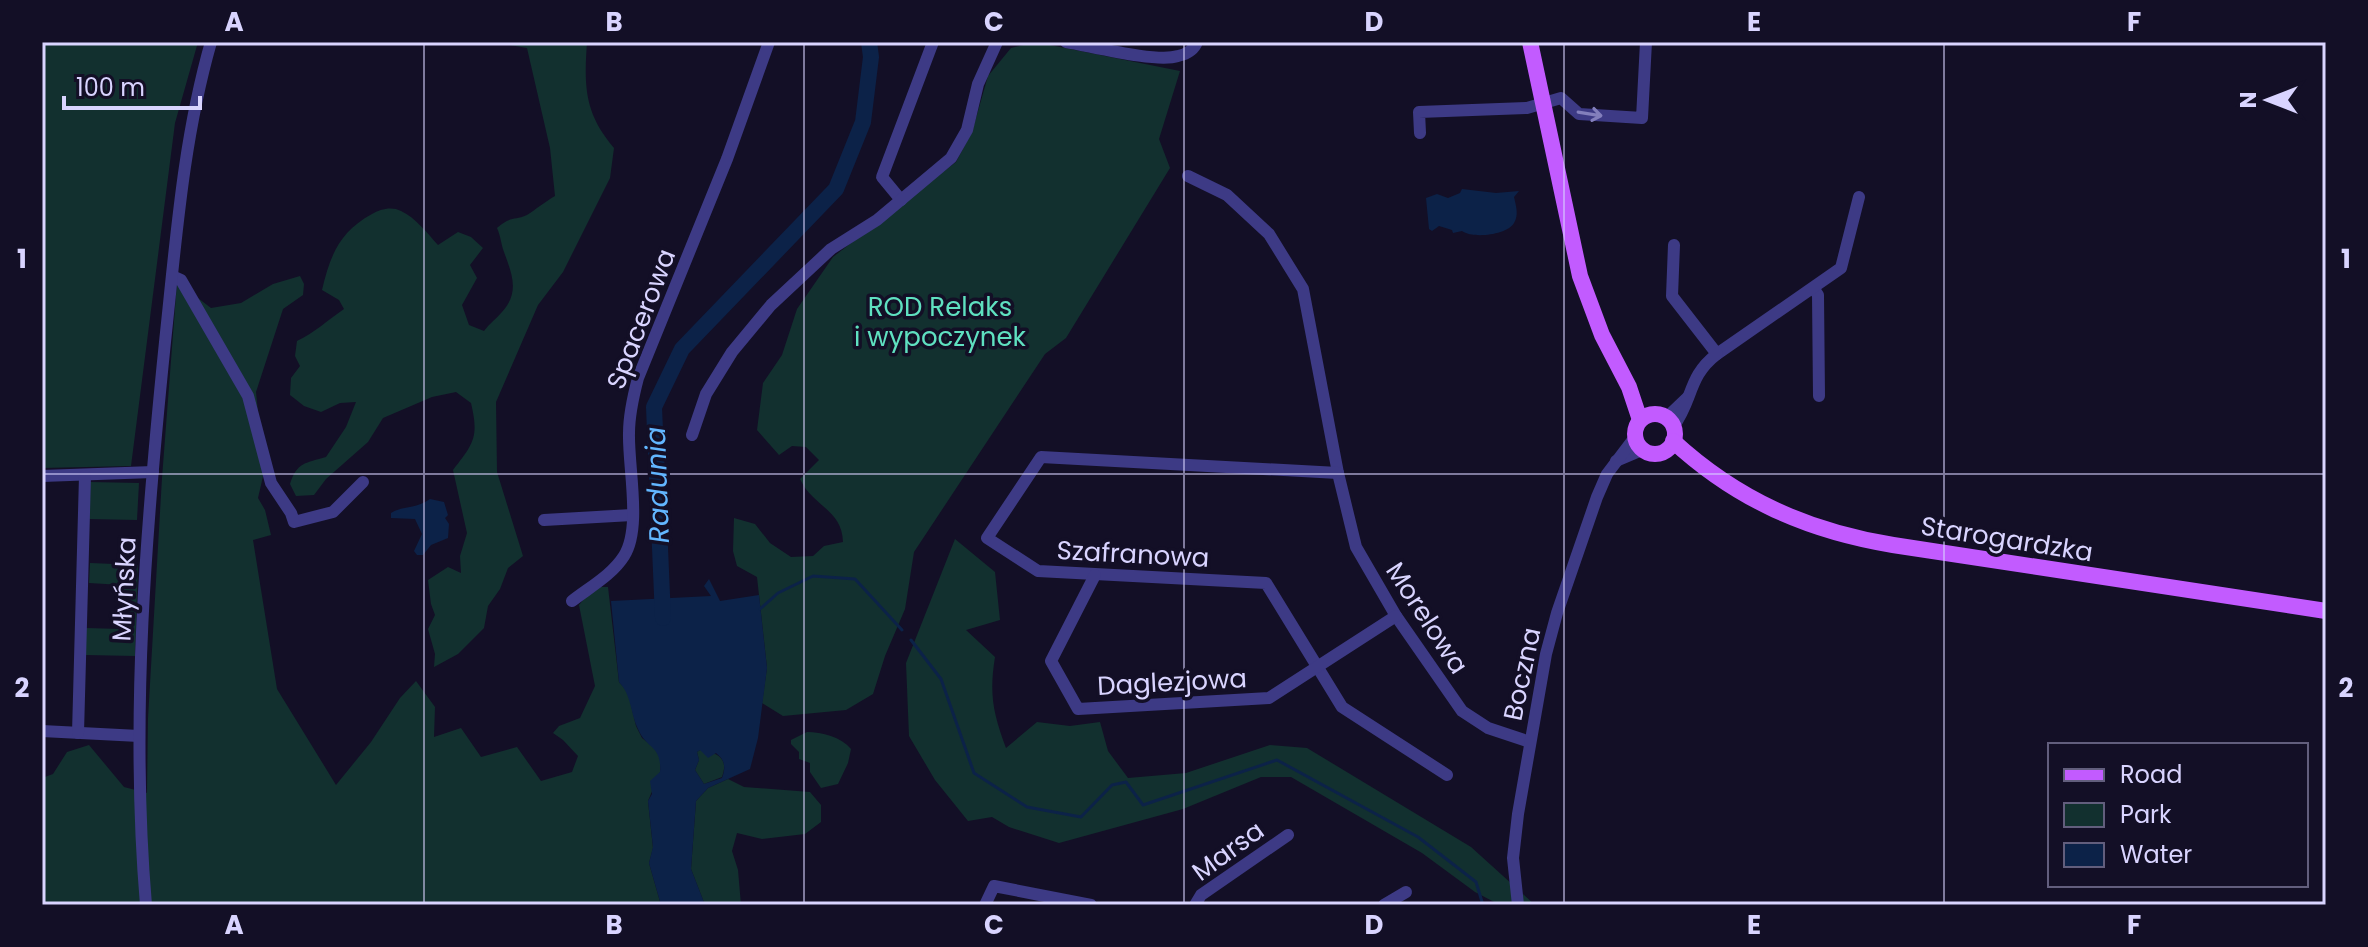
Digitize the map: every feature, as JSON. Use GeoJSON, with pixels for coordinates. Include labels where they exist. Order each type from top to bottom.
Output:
{"type":"FeatureCollection","features":[{"type":"Feature","properties":{"kind":"main road","name":"Starogardzka"},"geometry":{"type":"LineString","coordinates":[[1530,42],[1580,276],[1602,335],[1629,387],[1662,428],[1697,463],[1763,504],[1825,531],[1856,539],[2326,611]]}},
{"type":"Feature","properties":{"kind":"main road"},"geometry":{"type":"LineString","coordinates":[[1662,428],[1654,454],[1638,444],[1662,428]]}},
{"type":"Feature","properties":{"kind":"street","name":"Młyńska"},"geometry":{"type":"LineString","coordinates":[[146,905],[141,853],[139,736],[153,472],[191,121],[211,42]]}},
{"type":"Feature","properties":{"kind":"street","name":"Spacerowa"},"geometry":{"type":"LineString","coordinates":[[572,601],[615,568],[626,554],[632,537],[629,433],[631,404],[638,378],[727,159],[769,42]]}},
{"type":"Feature","properties":{"kind":"street"},"geometry":{"type":"LineString","coordinates":[[901,200],[882,177],[933,42]]}},
{"type":"Feature","properties":{"kind":"street"},"geometry":{"type":"LineString","coordinates":[[692,435],[706,394],[732,352],[771,305],[831,249],[877,220],[943,166],[967,130],[978,84],[997,42]]}},
{"type":"Feature","properties":{"kind":"street"},"geometry":{"type":"LineString","coordinates":[[1066,42],[1176,57],[1194,48],[1197,42]]}},
{"type":"Feature","properties":{"kind":"street"},"geometry":{"type":"LineString","coordinates":[[1420,133],[1419,112],[1527,108],[1561,98],[1584,116],[1642,118],[1646,42]]}},
{"type":"Feature","properties":{"kind":"street","name":"Morelowa"},"geometry":{"type":"LineString","coordinates":[[1188,176],[1227,195],[1269,234],[1303,289],[1338,473],[1356,547],[1396,616],[1462,711],[1488,728],[1530,742]]}},
{"type":"Feature","properties":{"kind":"street"},"geometry":{"type":"LineString","coordinates":[[1662,428],[1685,412],[1695,376],[1703,365],[1841,268],[1859,197]]}},
{"type":"Feature","properties":{"kind":"street"},"geometry":{"type":"LineString","coordinates":[[1674,245],[1672,296],[1717,354]]}},
{"type":"Feature","properties":{"kind":"street"},"geometry":{"type":"LineString","coordinates":[[172,276],[181,280],[248,396],[271,483],[294,522],[333,512],[363,482]]}},
{"type":"Feature","properties":{"kind":"street"},"geometry":{"type":"LineString","coordinates":[[1814,289],[1818,295],[1819,396]]}},
{"type":"Feature","properties":{"kind":"street","name":"Boczna"},"geometry":{"type":"LineString","coordinates":[[1518,905],[1513,858],[1546,654],[1597,497],[1616,461],[1638,444]]}},
{"type":"Feature","properties":{"kind":"street","name":"Szafranowa"},"geometry":{"type":"LineString","coordinates":[[1338,473],[1041,457],[987,538],[1038,571],[1266,583],[1342,707],[1447,775]]}},
{"type":"Feature","properties":{"kind":"street"},"geometry":{"type":"LineString","coordinates":[[42,476],[153,472]]}},
{"type":"Feature","properties":{"kind":"street"},"geometry":{"type":"LineString","coordinates":[[78,733],[85,476]]}},
{"type":"Feature","properties":{"kind":"street"},"geometry":{"type":"LineString","coordinates":[[544,520],[632,515]]}},
{"type":"Feature","properties":{"kind":"street","name":"Daglezjowa"},"geometry":{"type":"LineString","coordinates":[[1095,575],[1051,661],[1078,709],[1269,698],[1396,616]]}},
{"type":"Feature","properties":{"kind":"street"},"geometry":{"type":"LineString","coordinates":[[42,731],[139,736]]}},
{"type":"Feature","properties":{"kind":"street","name":"Marsa"},"geometry":{"type":"LineString","coordinates":[[1195,905],[1201,895],[1288,835]]}},
{"type":"Feature","properties":{"kind":"street"},"geometry":{"type":"LineString","coordinates":[[985,905],[994,886],[1091,905]]}},
{"type":"Feature","properties":{"kind":"street"},"geometry":{"type":"LineString","coordinates":[[1384,905],[1406,892]]}},
{"type":"Feature","properties":{"kind":"green space"},"geometry":{"type":"Polygon","coordinates":[[[42,42],[198,42],[175,123],[131,466],[42,468],[42,42]]]}},
{"type":"Feature","properties":{"kind":"green space"},"geometry":{"type":"Polygon","coordinates":[[[491,42],[587,42],[586,86],[591,111],[614,148],[610,178],[563,272],[538,305],[496,402],[497,472],[523,556],[508,568],[500,589],[488,606],[484,628],[458,654],[434,667],[435,654],[428,629],[435,615],[428,580],[448,567],[461,573],[460,556],[467,533],[453,470],[473,439],[475,424],[471,403],[456,392],[432,397],[383,418],[368,442],[326,479],[314,495],[296,496],[290,484],[296,471],[303,464],[326,457],[346,427],[356,402],[340,403],[321,412],[304,406],[290,395],[291,378],[300,366],[295,356],[297,341],[344,309],[339,300],[322,290],[338,246],[351,229],[379,211],[397,209],[406,214],[438,245],[458,232],[471,237],[483,248],[470,265],[477,278],[462,305],[469,325],[484,331],[508,305],[513,283],[497,228],[527,215],[555,196],[550,148],[527,48],[491,42]]]}},
{"type":"Feature","properties":{"kind":"green space","name":"ROD Relaks i wypoczynek"},"geometry":{"type":"Polygon","coordinates":[[[1035,42],[1180,71],[1159,139],[1170,168],[1066,338],[1045,354],[914,552],[905,609],[873,694],[846,710],[783,716],[762,703],[767,668],[757,577],[737,566],[733,551],[734,518],[755,524],[770,543],[791,557],[813,556],[824,546],[843,542],[838,522],[800,479],[819,460],[806,447],[792,446],[779,455],[757,430],[763,383],[782,355],[797,309],[833,257],[956,162],[972,132],[988,76],[1011,48],[1035,42]]]}},
{"type":"Feature","properties":{"kind":"green space"},"geometry":{"type":"Polygon","coordinates":[[[300,276],[304,284],[303,295],[283,309],[256,392],[264,472],[258,498],[265,510],[271,535],[253,540],[277,689],[336,785],[416,681],[435,707],[434,737],[461,728],[481,757],[517,747],[541,781],[572,772],[578,756],[553,733],[559,726],[580,718],[595,686],[579,605],[594,587],[608,587],[619,682],[628,692],[642,738],[656,749],[661,760],[660,772],[648,801],[653,848],[649,863],[661,905],[42,905],[42,778],[53,774],[67,752],[89,745],[124,787],[147,793],[148,718],[162,478],[177,282],[211,308],[241,303],[273,284],[300,276]]]}},
{"type":"Feature","properties":{"kind":"green space"},"geometry":{"type":"Polygon","coordinates":[[[90,482],[139,483],[137,520],[89,519],[90,482]]]}},
{"type":"Feature","properties":{"kind":"green space"},"geometry":{"type":"Polygon","coordinates":[[[955,539],[995,572],[1000,620],[966,630],[995,657],[993,703],[1006,748],[1037,722],[1070,726],[1100,722],[1108,751],[1128,778],[1186,773],[1270,745],[1307,748],[1471,847],[1535,905],[1500,905],[1475,892],[1422,853],[1291,777],[1261,777],[1183,809],[1059,843],[1009,827],[992,817],[968,821],[935,780],[909,736],[906,663],[955,539]]]}},
{"type":"Feature","properties":{"kind":"green space"},"geometry":{"type":"Polygon","coordinates":[[[90,563],[138,565],[135,656],[86,655],[86,628],[121,629],[122,585],[89,583],[90,563]]]}},
{"type":"Feature","properties":{"kind":"green space"},"geometry":{"type":"Polygon","coordinates":[[[807,732],[831,736],[851,749],[838,784],[821,788],[810,772],[810,763],[799,759],[799,752],[791,740],[807,732]]]}},
{"type":"Feature","properties":{"kind":"green space"},"geometry":{"type":"Polygon","coordinates":[[[697,752],[712,753],[723,761],[722,777],[704,784],[695,770],[699,760],[697,752]]]}},
{"type":"Feature","properties":{"kind":"green space"},"geometry":{"type":"Polygon","coordinates":[[[728,779],[744,787],[810,792],[821,805],[821,822],[805,834],[762,839],[737,833],[732,851],[738,870],[741,905],[705,905],[691,869],[696,801],[708,788],[728,779]]]}},
{"type":"Feature","properties":{"kind":"water"},"geometry":{"type":"Polygon","coordinates":[[[1462,189],[1496,193],[1519,191],[1514,197],[1516,220],[1497,233],[1481,235],[1462,231],[1453,233],[1439,226],[1432,231],[1429,229],[1426,198],[1437,194],[1448,198],[1462,189]]]}},
{"type":"Feature","properties":{"kind":"water"},"geometry":{"type":"Polygon","coordinates":[[[430,499],[444,502],[448,515],[445,518],[449,524],[448,538],[431,545],[423,555],[417,555],[414,551],[422,534],[415,519],[391,518],[391,513],[430,499]]]}},
{"type":"Feature","properties":{"kind":"water"},"geometry":{"type":"Polygon","coordinates":[[[709,579],[720,601],[759,595],[767,668],[758,738],[750,769],[708,788],[696,801],[691,869],[705,905],[661,905],[649,863],[653,847],[648,801],[652,794],[650,781],[660,772],[660,763],[656,752],[641,735],[619,682],[611,601],[711,596],[704,586],[709,579]],[[700,750],[697,752],[699,760],[695,770],[704,784],[722,778],[724,770],[723,761],[716,753],[708,758],[700,750]]]}},
{"type":"Feature","properties":{"kind":"waterway","name":"Radunia"},"geometry":{"type":"LineString","coordinates":[[663,618],[654,407],[682,349],[836,189],[863,122],[871,57],[869,42]]}},
{"type":"Feature","properties":{"kind":"waterway"},"geometry":{"type":"LineString","coordinates":[[760,609],[778,593],[813,576],[855,579],[902,630]]}},
{"type":"Feature","properties":{"kind":"waterway"},"geometry":{"type":"LineString","coordinates":[[911,640],[941,679],[974,773],[1027,807],[1081,817],[1112,785],[1126,782],[1143,805],[1277,760],[1418,837],[1476,882],[1483,905]]}}]}
